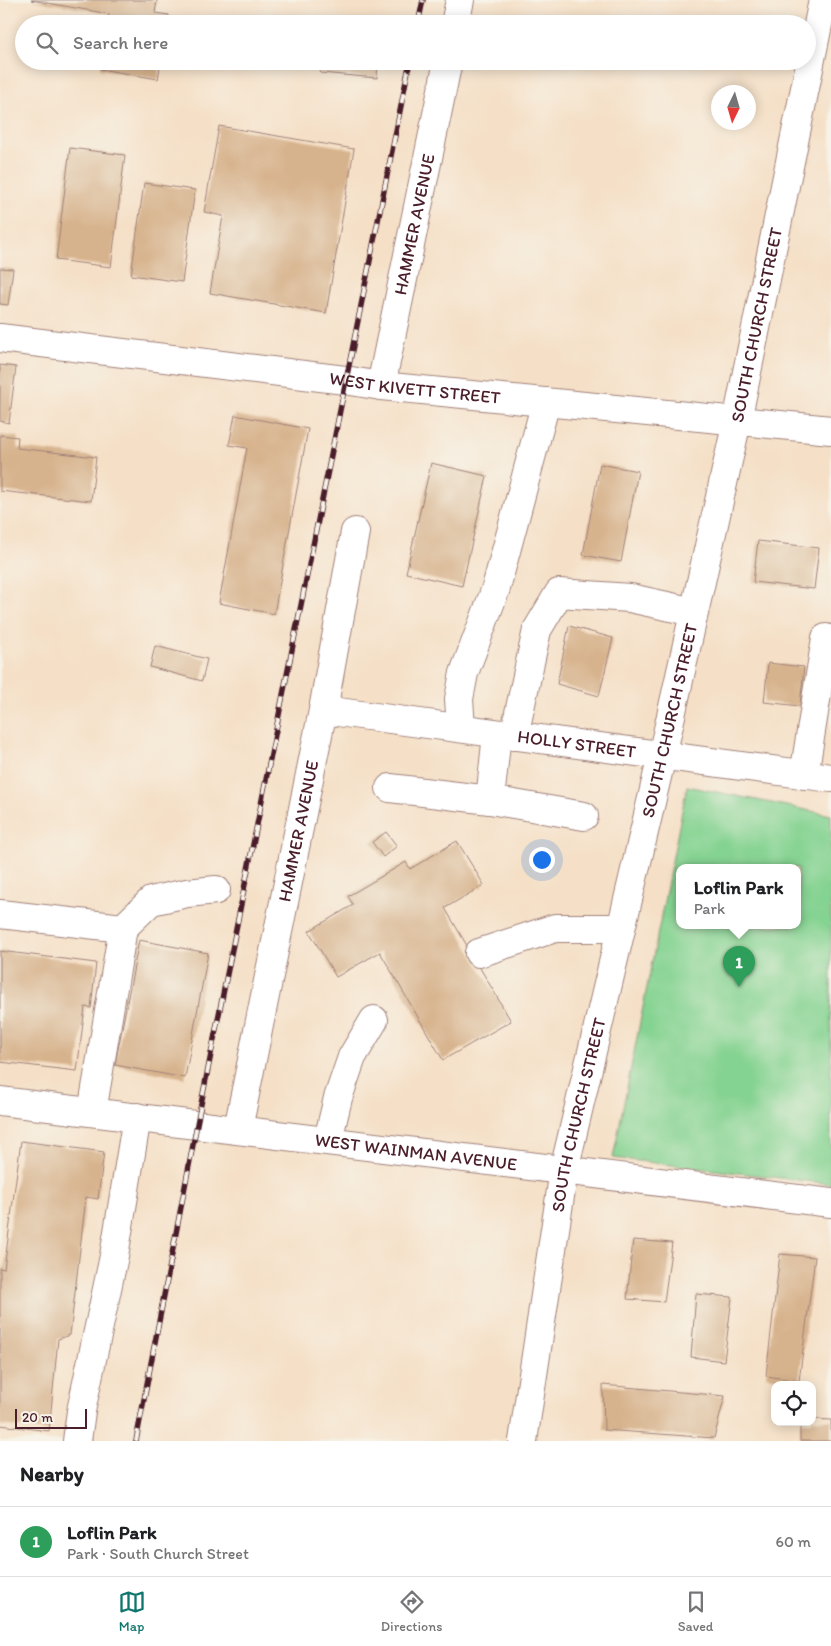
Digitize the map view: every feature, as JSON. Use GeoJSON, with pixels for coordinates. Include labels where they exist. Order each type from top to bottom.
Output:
{"type":"FeatureCollection","features":[{"type":"Feature","properties":{"kind":"street"},"geometry":{"type":"LineString","coordinates":[[457,15],[460,0]]}},
{"type":"Feature","properties":{"kind":"street","name":"SOUTH CHURCH STREET"},"geometry":{"type":"LineString","coordinates":[[816,34],[823,0]]}},
{"type":"Feature","properties":{"kind":"street","name":"HAMMER AVENUE"},"geometry":{"type":"LineString","coordinates":[[381,386],[446,70]]}},
{"type":"Feature","properties":{"kind":"street","name":"SOUTH CHURCH STREET"},"geometry":{"type":"LineString","coordinates":[[523,1441],[564,1170],[662,756],[737,421],[809,70]]}},
{"type":"Feature","properties":{"kind":"street","name":"WEST KIVETT STREET"},"geometry":{"type":"LineString","coordinates":[[0,338],[346,380],[381,386],[831,430]]}},
{"type":"Feature","properties":{"kind":"street"},"geometry":{"type":"LineString","coordinates":[[461,728],[459,699],[464,673],[496,588],[546,402]]}},
{"type":"Feature","properties":{"kind":"street","name":"HAMMER AVENUE"},"geometry":{"type":"LineString","coordinates":[[238,1129],[323,710],[355,532]]}},
{"type":"Feature","properties":{"kind":"street"},"geometry":{"type":"LineString","coordinates":[[490,800],[506,735],[537,630],[559,593],[630,598],[694,612]]}},
{"type":"Feature","properties":{"kind":"street"},"geometry":{"type":"LineString","coordinates":[[804,775],[826,638]]}},
{"type":"Feature","properties":{"kind":"street","name":"HOLLY STREET"},"geometry":{"type":"LineString","coordinates":[[323,710],[831,778]]}},
{"type":"Feature","properties":{"kind":"street"},"geometry":{"type":"LineString","coordinates":[[390,788],[490,800],[584,816]]}},
{"type":"Feature","properties":{"kind":"street"},"geometry":{"type":"LineString","coordinates":[[92,1112],[123,928],[151,901],[187,893],[216,890]]}},
{"type":"Feature","properties":{"kind":"street"},"geometry":{"type":"LineString","coordinates":[[0,914],[123,928]]}},
{"type":"Feature","properties":{"kind":"street"},"geometry":{"type":"LineString","coordinates":[[480,953],[555,928],[621,928]]}},
{"type":"Feature","properties":{"kind":"street"},"geometry":{"type":"LineString","coordinates":[[328,1140],[338,1098],[352,1057],[374,1020]]}},
{"type":"Feature","properties":{"kind":"street","name":"WEST WAINMAN AVENUE"},"geometry":{"type":"LineString","coordinates":[[0,1101],[831,1203]]}},
{"type":"Feature","properties":{"kind":"street"},"geometry":{"type":"LineString","coordinates":[[77,1441],[81,1411],[114,1256],[137,1117]]}},
{"type":"Feature","properties":{"kind":"green space"},"geometry":{"type":"Polygon","coordinates":[[[687,786],[831,815],[831,1184],[613,1158],[687,786]]]}},
{"type":"Feature","properties":{"kind":"building"},"geometry":{"type":"Polygon","coordinates":[[[31,0],[157,0],[155,13],[169,15],[109,14],[31,0]]]}},
{"type":"Feature","properties":{"kind":"building"},"geometry":{"type":"Polygon","coordinates":[[[106,70],[160,70],[158,79],[106,70]]]}},
{"type":"Feature","properties":{"kind":"building"},"geometry":{"type":"Polygon","coordinates":[[[320,70],[377,70],[377,78],[320,73],[320,70]]]}},
{"type":"Feature","properties":{"kind":"building"},"geometry":{"type":"Polygon","coordinates":[[[219,126],[354,149],[326,313],[210,293],[223,216],[204,212],[219,126]]]}},
{"type":"Feature","properties":{"kind":"building"},"geometry":{"type":"Polygon","coordinates":[[[70,148],[125,155],[111,267],[56,260],[70,148]]]}},
{"type":"Feature","properties":{"kind":"building"},"geometry":{"type":"Polygon","coordinates":[[[144,183],[195,190],[182,282],[131,275],[144,183]]]}},
{"type":"Feature","properties":{"kind":"building"},"geometry":{"type":"Polygon","coordinates":[[[0,268],[13,269],[8,305],[0,304],[0,268]]]}},
{"type":"Feature","properties":{"kind":"building"},"geometry":{"type":"Polygon","coordinates":[[[0,365],[16,367],[9,423],[0,421],[0,365]]]}},
{"type":"Feature","properties":{"kind":"building"},"geometry":{"type":"Polygon","coordinates":[[[235,415],[308,429],[274,614],[219,603],[247,448],[229,445],[235,415]]]}},
{"type":"Feature","properties":{"kind":"building"},"geometry":{"type":"Polygon","coordinates":[[[0,435],[18,437],[17,448],[96,457],[91,501],[0,491],[0,435]]]}},
{"type":"Feature","properties":{"kind":"building"},"geometry":{"type":"Polygon","coordinates":[[[431,463],[487,476],[462,586],[406,573],[431,463]]]}},
{"type":"Feature","properties":{"kind":"building"},"geometry":{"type":"Polygon","coordinates":[[[600,464],[638,471],[621,562],[583,555],[600,464]]]}},
{"type":"Feature","properties":{"kind":"building"},"geometry":{"type":"Polygon","coordinates":[[[758,541],[819,548],[814,589],[753,582],[758,541]]]}},
{"type":"Feature","properties":{"kind":"building"},"geometry":{"type":"Polygon","coordinates":[[[569,626],[613,638],[599,696],[557,684],[569,626]]]}},
{"type":"Feature","properties":{"kind":"building"},"geometry":{"type":"Polygon","coordinates":[[[155,646],[207,659],[202,681],[150,667],[155,646]]]}},
{"type":"Feature","properties":{"kind":"building"},"geometry":{"type":"Polygon","coordinates":[[[768,663],[804,667],[800,706],[764,702],[768,663]]]}},
{"type":"Feature","properties":{"kind":"building"},"geometry":{"type":"Polygon","coordinates":[[[386,832],[397,846],[383,857],[372,842],[386,832]]]}},
{"type":"Feature","properties":{"kind":"building"},"geometry":{"type":"Polygon","coordinates":[[[457,841],[484,885],[445,908],[511,1021],[443,1060],[380,952],[336,977],[309,931],[353,905],[348,896],[406,862],[410,869],[457,841]]]}},
{"type":"Feature","properties":{"kind":"building"},"geometry":{"type":"Polygon","coordinates":[[[139,940],[208,953],[185,1078],[115,1065],[139,940]]]}},
{"type":"Feature","properties":{"kind":"building"},"geometry":{"type":"Polygon","coordinates":[[[0,951],[96,963],[91,1008],[85,1007],[77,1071],[0,1062],[0,951]]]}},
{"type":"Feature","properties":{"kind":"building"},"geometry":{"type":"Polygon","coordinates":[[[21,1141],[104,1152],[98,1199],[86,1197],[70,1335],[58,1339],[49,1431],[0,1425],[0,1268],[4,1269],[21,1141]]]}},
{"type":"Feature","properties":{"kind":"building"},"geometry":{"type":"Polygon","coordinates":[[[633,1240],[672,1243],[664,1302],[627,1299],[633,1240]]]}},
{"type":"Feature","properties":{"kind":"building"},"geometry":{"type":"Polygon","coordinates":[[[780,1254],[815,1257],[799,1381],[766,1376],[780,1254]]]}},
{"type":"Feature","properties":{"kind":"building"},"geometry":{"type":"Polygon","coordinates":[[[696,1294],[732,1297],[724,1361],[691,1357],[696,1294]]]}},
{"type":"Feature","properties":{"kind":"building"},"geometry":{"type":"Polygon","coordinates":[[[603,1385],[725,1396],[714,1438],[604,1430],[603,1385]]]}},
{"type":"Feature","properties":{"kind":"building"},"geometry":{"type":"Polygon","coordinates":[[[816,1419],[831,1420],[831,1441],[800,1441],[800,1426],[816,1426],[816,1419]]]}},
{"type":"Feature","properties":{"kind":"railway"},"geometry":{"type":"LineString","coordinates":[[420,15],[423,0]]}},
{"type":"Feature","properties":{"kind":"railway"},"geometry":{"type":"LineString","coordinates":[[136,1441],[197,1124],[408,70]]}},
{"type":"Feature","properties":{"kind":"place","name":"Loflin Park"},"geometry":{"type":"Point","coordinates":[739,987]}}]}
